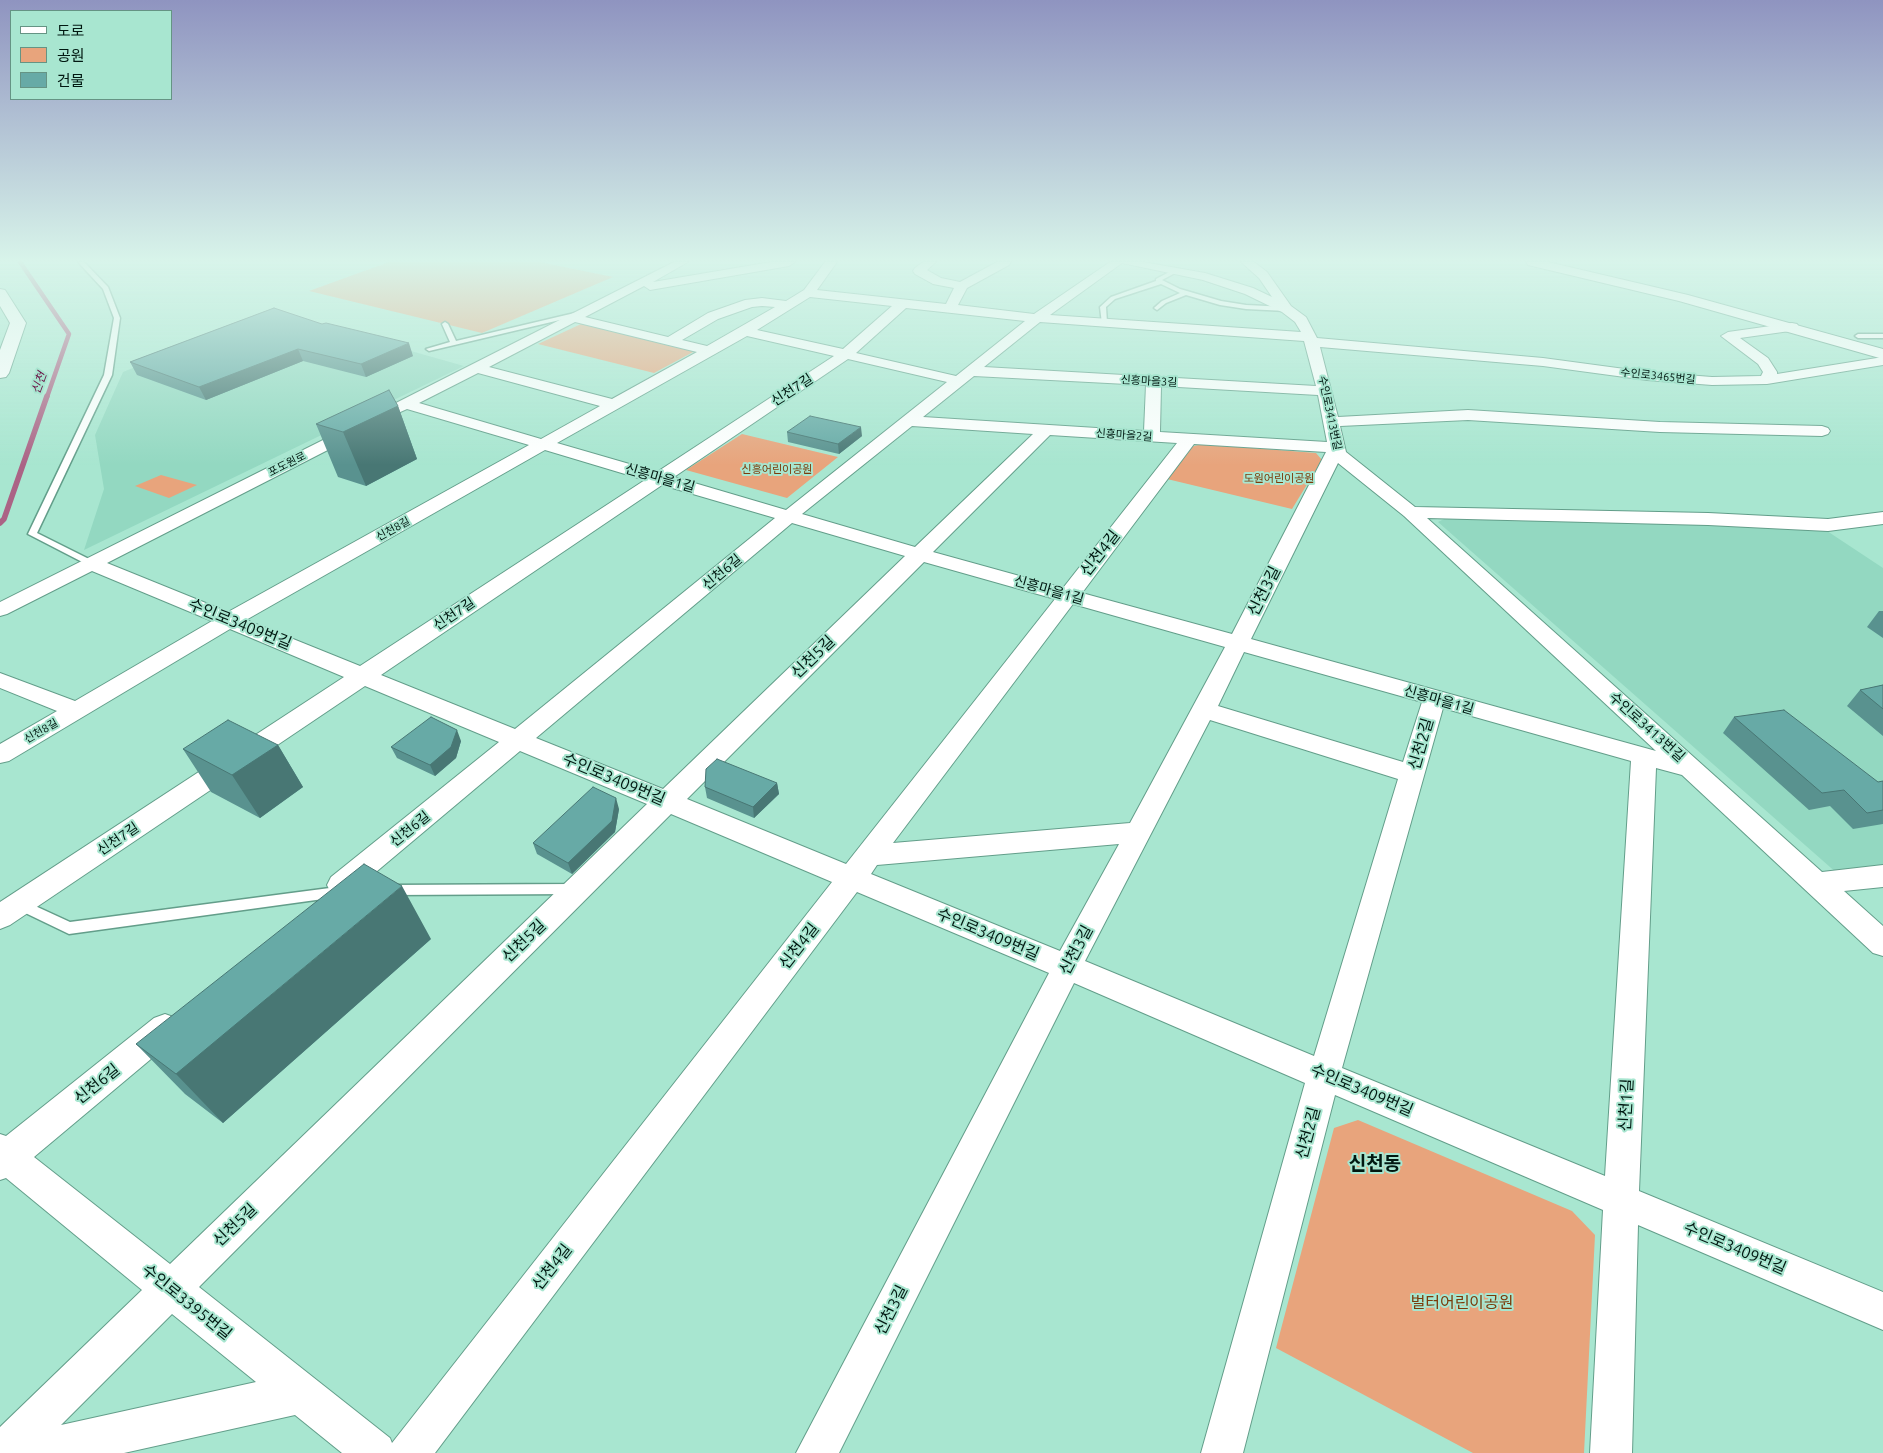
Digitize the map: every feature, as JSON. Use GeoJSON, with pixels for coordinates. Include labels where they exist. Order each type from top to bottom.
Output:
{"type":"FeatureCollection","features":[{"type":"Feature","properties":{"kind":"main road"},"geometry":{"type":"LineString","coordinates":[[0,372],[15,330]]}},
{"type":"Feature","properties":{"kind":"main road"},"geometry":{"type":"LineString","coordinates":[[1801,330],[1883,354]]}},
{"type":"Feature","properties":{"kind":"main road"},"geometry":{"type":"LineString","coordinates":[[1835,330],[1883,343]]}},
{"type":"Feature","properties":{"kind":"street","name":"포도원로"},"geometry":{"type":"LineString","coordinates":[[0,610],[90,562],[375,420],[549,330]]}},
{"type":"Feature","properties":{"kind":"street"},"geometry":{"type":"LineString","coordinates":[[628,330],[709,351]]}},
{"type":"Feature","properties":{"kind":"street"},"geometry":{"type":"LineString","coordinates":[[671,341],[690,330]]}},
{"type":"Feature","properties":{"kind":"street","name":"신천7길"},"geometry":{"type":"LineString","coordinates":[[0,917],[845,355],[873,330]]}},
{"type":"Feature","properties":{"kind":"street","name":"신천6길"},"geometry":{"type":"LineString","coordinates":[[296,922],[344,890],[520,739],[790,516],[1023,330]]}},
{"type":"Feature","properties":{"kind":"street","name":"수인로3465번길"},"geometry":{"type":"LineString","coordinates":[[1187,330],[1543,362],[1679,380],[1768,380],[1883,361]]}},
{"type":"Feature","properties":{"kind":"street","name":"수인로3413번길"},"geometry":{"type":"LineString","coordinates":[[1306,330],[1325,391],[1338,454],[1410,512],[1883,944]]}},
{"type":"Feature","properties":{"kind":"street"},"geometry":{"type":"LineString","coordinates":[[1768,380],[1770,372],[1763,361],[1728,336],[1772,330]]}},
{"type":"Feature","properties":{"kind":"street","name":"신흥마을3길"},"geometry":{"type":"LineString","coordinates":[[744,331],[845,355],[966,376],[1154,382],[1325,391]]}},
{"type":"Feature","properties":{"kind":"street","name":"신천8길"},"geometry":{"type":"LineString","coordinates":[[0,755],[230,620],[545,445],[744,331]]}},
{"type":"Feature","properties":{"kind":"street"},"geometry":{"type":"LineString","coordinates":[[476,368],[615,405]]}},
{"type":"Feature","properties":{"kind":"street"},"geometry":{"type":"LineString","coordinates":[[1152,436],[1154,382]]}},
{"type":"Feature","properties":{"kind":"street","name":"신흥마을1길"},"geometry":{"type":"LineString","coordinates":[[406,404],[918,554],[1694,770]]}},
{"type":"Feature","properties":{"kind":"street","name":"신흥마을2길"},"geometry":{"type":"LineString","coordinates":[[911,421],[1189,439],[1334,435],[1468,415],[1660,427],[1822,431]]}},
{"type":"Feature","properties":{"kind":"street","name":"신천5길"},"geometry":{"type":"LineString","coordinates":[[3,1453],[1046,430]]}},
{"type":"Feature","properties":{"kind":"street","name":"신천3길"},"geometry":{"type":"LineString","coordinates":[[817,1453],[1067,967],[1204,710],[1238,642],[1334,435]]}},
{"type":"Feature","properties":{"kind":"street","name":"신천4길"},"geometry":{"type":"LineString","coordinates":[[409,1453],[1189,439]]}},
{"type":"Feature","properties":{"kind":"street"},"geometry":{"type":"LineString","coordinates":[[1410,512],[1708,519],[1828,525],[1883,518]]}},
{"type":"Feature","properties":{"kind":"street","name":"수인로3409번길"},"geometry":{"type":"LineString","coordinates":[[90,562],[667,801],[859,867],[1067,967],[1883,1311]]}},
{"type":"Feature","properties":{"kind":"street"},"geometry":{"type":"LineString","coordinates":[[0,680],[77,710]]}},
{"type":"Feature","properties":{"kind":"street","name":"신천2길"},"geometry":{"type":"LineString","coordinates":[[1222,1453],[1324,1074],[1434,699]]}},
{"type":"Feature","properties":{"kind":"street"},"geometry":{"type":"LineString","coordinates":[[1204,710],[1412,774]]}},
{"type":"Feature","properties":{"kind":"street","name":"신천1길"},"geometry":{"type":"LineString","coordinates":[[1611,1453],[1621,1199],[1644,756]]}},
{"type":"Feature","properties":{"kind":"street"},"geometry":{"type":"LineString","coordinates":[[859,867],[1140,832]]}},
{"type":"Feature","properties":{"kind":"street"},"geometry":{"type":"LineString","coordinates":[[1817,883],[1883,876]]}},
{"type":"Feature","properties":{"kind":"street","name":"신천6길"},"geometry":{"type":"LineString","coordinates":[[3,1157],[182,1014]]}},
{"type":"Feature","properties":{"kind":"street","name":"수인로3395번길"},"geometry":{"type":"LineString","coordinates":[[3,1157],[171,1288],[375,1453]]}},
{"type":"Feature","properties":{"kind":"street"},"geometry":{"type":"LineString","coordinates":[[30,1453],[300,1393]]}},
{"type":"Feature","properties":{"kind":"lane"},"geometry":{"type":"LineString","coordinates":[[90,562],[32,534],[108,374],[114,330]]}},
{"type":"Feature","properties":{"kind":"lane"},"geometry":{"type":"LineString","coordinates":[[447,330],[454,343]]}},
{"type":"Feature","properties":{"kind":"lane"},"geometry":{"type":"LineString","coordinates":[[430,349],[514,330]]}},
{"type":"Feature","properties":{"kind":"lane"},"geometry":{"type":"LineString","coordinates":[[1858,336],[1883,336]]}},
{"type":"Feature","properties":{"kind":"lane"},"geometry":{"type":"LineString","coordinates":[[373,890],[577,889]]}},
{"type":"Feature","properties":{"kind":"lane"},"geometry":{"type":"LineString","coordinates":[[20,904],[69,928],[344,890]]}},
{"type":"Feature","properties":{"kind":"shaded area"},"geometry":{"type":"Polygon","coordinates":[[[224,330],[336,330],[464,366],[84,550],[104,489],[95,435],[123,372],[224,330]]]}},
{"type":"Feature","properties":{"kind":"shaded area"},"geometry":{"type":"Polygon","coordinates":[[[1452,515],[1821,527],[1883,568],[1883,877],[1847,882],[1438,522],[1452,515]]]}},
{"type":"Feature","properties":{"kind":"green space"},"geometry":{"type":"Polygon","coordinates":[[[469,330],[489,330],[482,333],[469,330]]]}},
{"type":"Feature","properties":{"kind":"green space"},"geometry":{"type":"Polygon","coordinates":[[[569,330],[606,330],[695,351],[654,373],[538,344],[569,330]]]}},
{"type":"Feature","properties":{"kind":"green space","name":"신흥어린이공원"},"geometry":{"type":"Polygon","coordinates":[[[742,434],[838,457],[787,498],[686,470],[742,434]]]}},
{"type":"Feature","properties":{"kind":"green space","name":"도원어린이공원"},"geometry":{"type":"Polygon","coordinates":[[[1202,444],[1316,453],[1322,460],[1292,509],[1167,479],[1186,448],[1202,444]]]}},
{"type":"Feature","properties":{"kind":"green space"},"geometry":{"type":"Polygon","coordinates":[[[161,475],[197,485],[169,498],[135,486],[161,475]]]}},
{"type":"Feature","properties":{"kind":"green space","name":"벌터어린이공원"},"geometry":{"type":"Polygon","coordinates":[[[1358,1120],[1572,1211],[1595,1235],[1584,1453],[1473,1453],[1276,1348],[1334,1128],[1358,1120]]]}},
{"type":"Feature","properties":{"kind":"building"},"geometry":{"type":"Polygon","coordinates":[[[216,330],[354,330],[409,343],[361,364],[298,349],[199,387],[130,362],[216,330]]]}},
{"type":"Feature","properties":{"kind":"building"},"geometry":{"type":"Polygon","coordinates":[[[389,390],[398,406],[343,432],[316,424],[389,390]]]}},
{"type":"Feature","properties":{"kind":"building"},"geometry":{"type":"Polygon","coordinates":[[[810,416],[861,427],[838,444],[787,432],[810,416]]]}},
{"type":"Feature","properties":{"kind":"building"},"geometry":{"type":"Polygon","coordinates":[[[1883,685],[1883,709],[1860,690],[1883,685]]]}},
{"type":"Feature","properties":{"kind":"building"},"geometry":{"type":"Polygon","coordinates":[[[1784,710],[1878,782],[1883,781],[1883,810],[1867,813],[1844,790],[1822,793],[1734,717],[1784,710]]]}},
{"type":"Feature","properties":{"kind":"building"},"geometry":{"type":"Polygon","coordinates":[[[431,717],[457,730],[451,747],[430,765],[391,747],[431,717]]]}},
{"type":"Feature","properties":{"kind":"building"},"geometry":{"type":"Polygon","coordinates":[[[228,720],[278,745],[232,775],[183,749],[228,720]]]}},
{"type":"Feature","properties":{"kind":"building"},"geometry":{"type":"Polygon","coordinates":[[[717,759],[777,783],[753,807],[705,787],[706,769],[717,759]]]}},
{"type":"Feature","properties":{"kind":"building"},"geometry":{"type":"Polygon","coordinates":[[[593,787],[616,798],[612,821],[568,863],[533,843],[593,787]]]}},
{"type":"Feature","properties":{"kind":"building"},"geometry":{"type":"Polygon","coordinates":[[[364,864],[402,886],[176,1074],[136,1044],[364,864]]]}},
{"type":"Feature","properties":{"kind":"waterway","name":"신천"},"geometry":{"type":"LineString","coordinates":[[47,397],[69,334],[66,330]]}},
{"type":"Feature","properties":{"kind":"waterway","name":"신천"},"geometry":{"type":"LineString","coordinates":[[0,523],[4,519],[47,396]]}},
{"type":"Feature","properties":{"kind":"district","name":"신천동"},"geometry":{"type":"Point","coordinates":[1375,1164]}}]}
